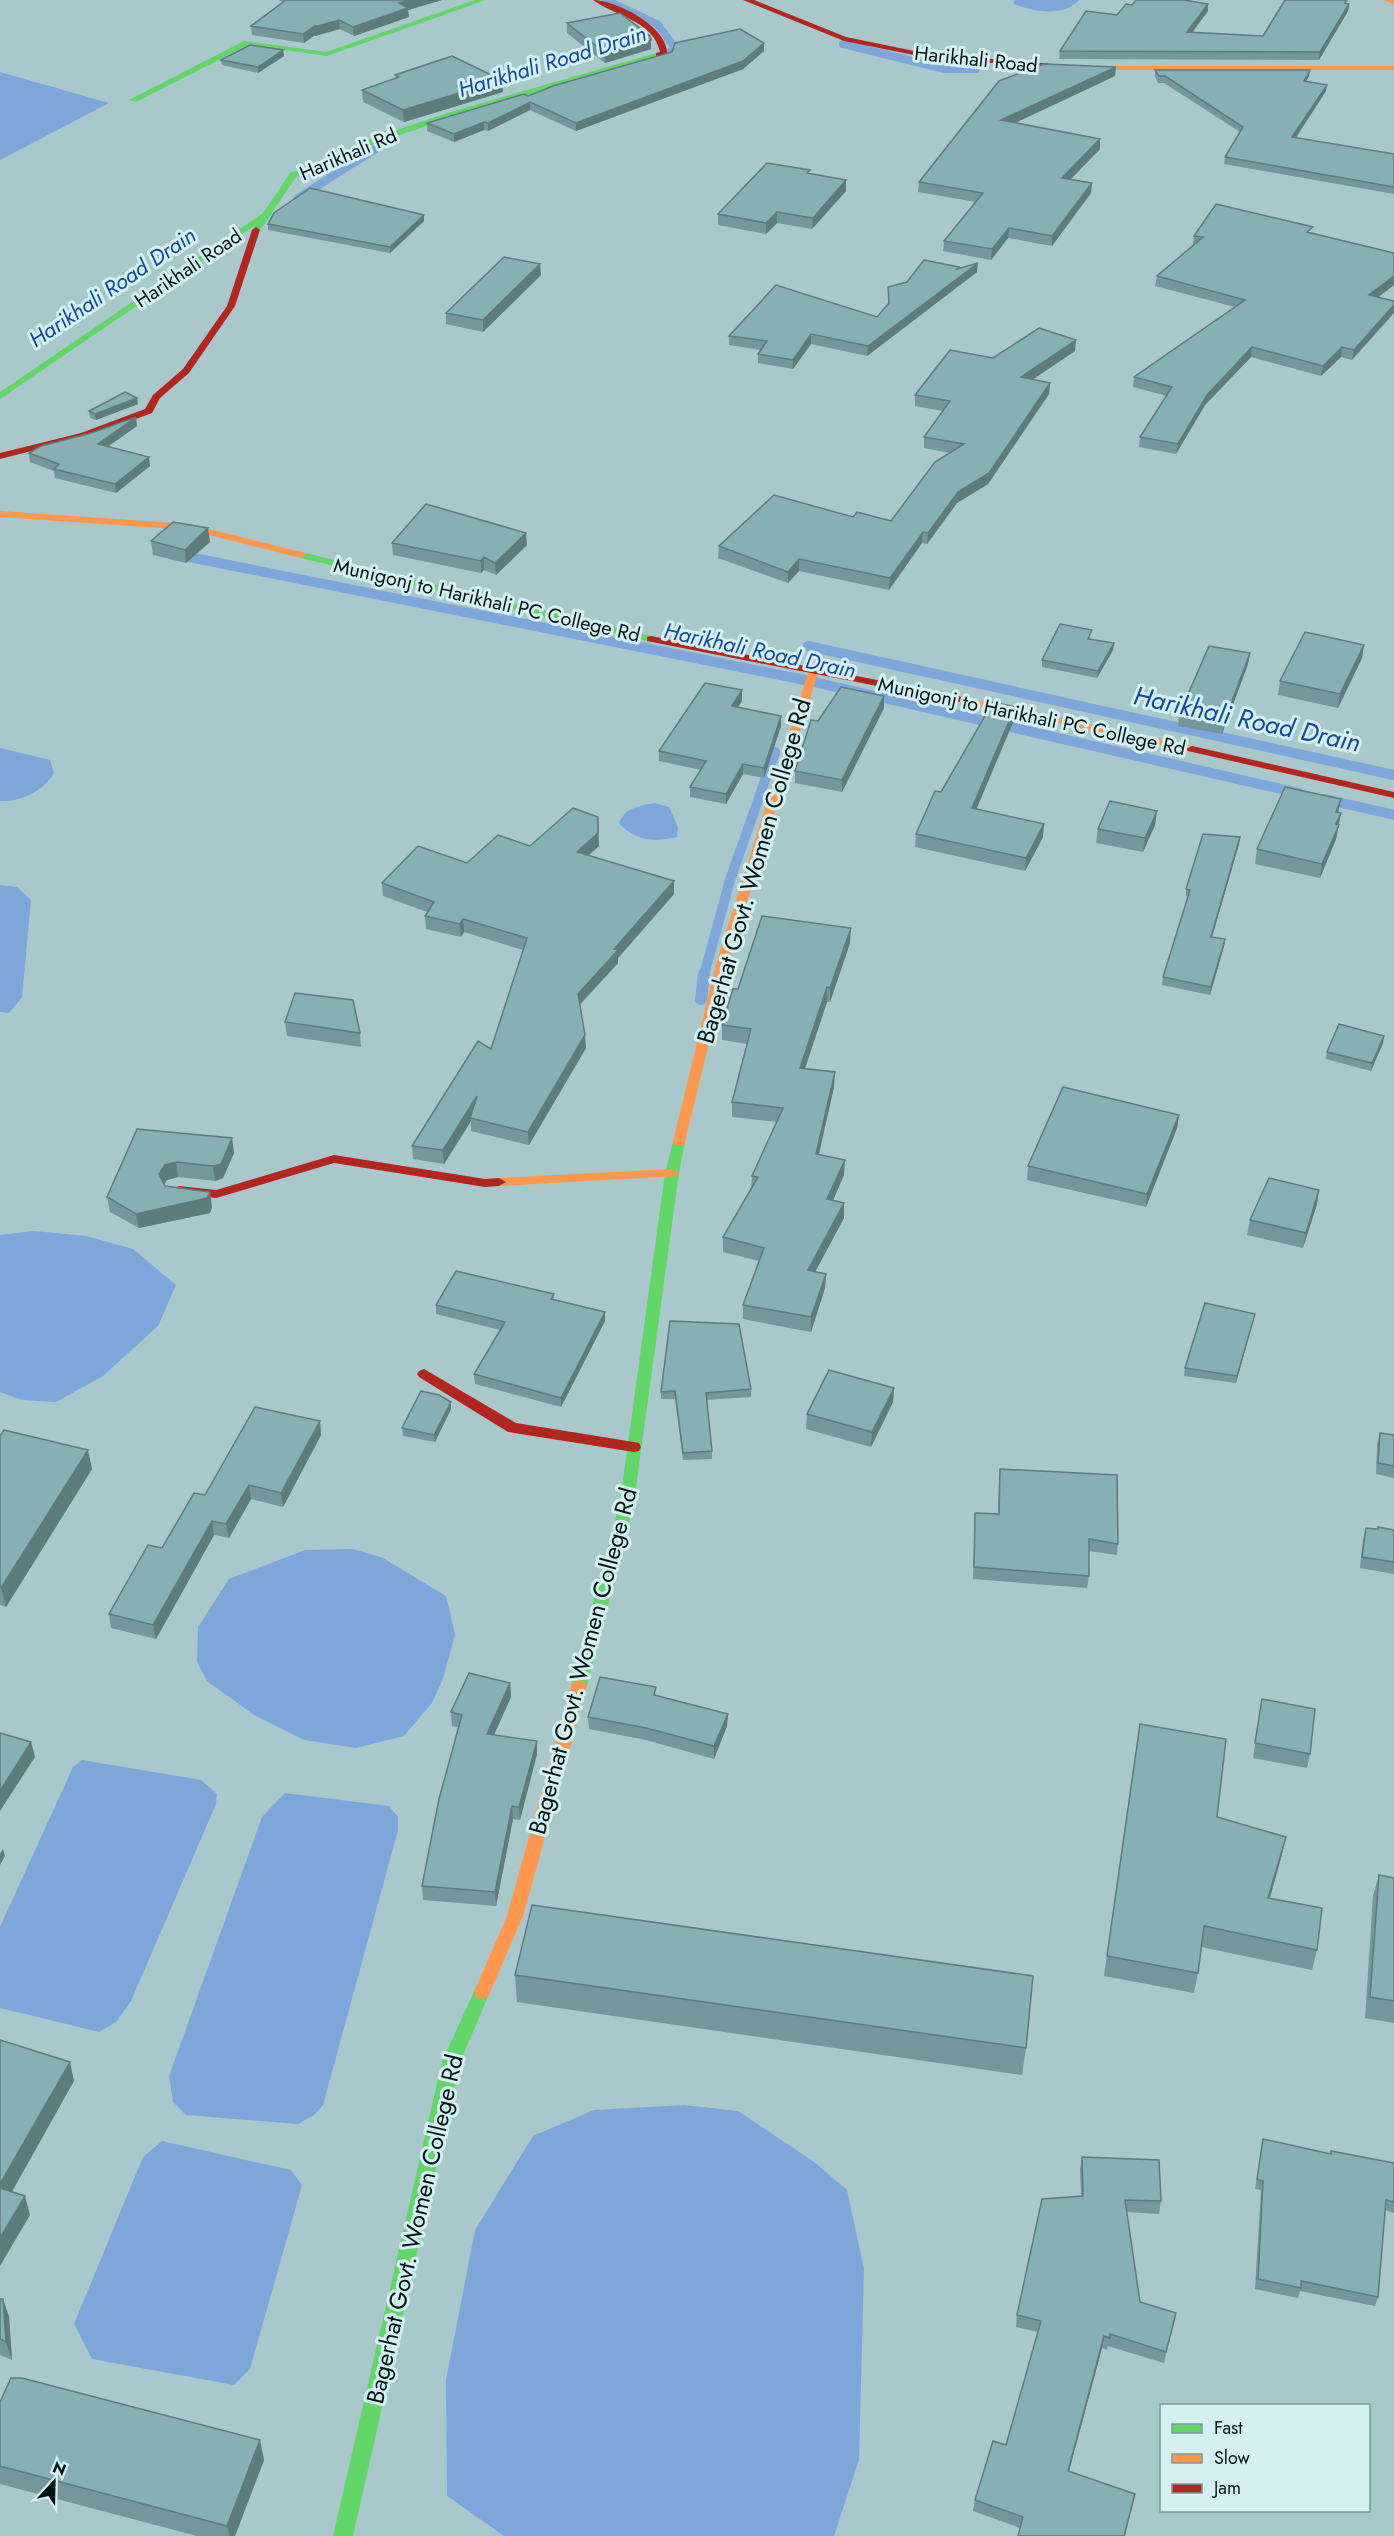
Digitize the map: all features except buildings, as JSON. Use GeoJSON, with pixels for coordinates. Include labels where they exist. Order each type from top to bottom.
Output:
{"type":"FeatureCollection","features":[{"type":"Feature","properties":{"kind":"street"},"geometry":{"type":"LineString","coordinates":[[134,100],[247,43],[327,54],[482,0]]}},
{"type":"Feature","properties":{"kind":"street","name":"Harikhali Rd"},"geometry":{"type":"LineString","coordinates":[[0,456],[84,435],[149,411],[156,397],[186,371],[231,306],[258,224],[294,175],[376,140],[450,115],[664,54],[664,46],[650,28],[597,0]]}},
{"type":"Feature","properties":{"kind":"street","name":"Harikhali Road"},"geometry":{"type":"LineString","coordinates":[[747,0],[844,39],[929,56],[1071,68],[1394,68]]}},
{"type":"Feature","properties":{"kind":"street"},"geometry":{"type":"LineString","coordinates":[[1387,0],[1394,2]]}},
{"type":"Feature","properties":{"kind":"street"},"geometry":{"type":"LineString","coordinates":[[317,180],[376,140]]}},
{"type":"Feature","properties":{"kind":"street","name":"Harikhali Road"},"geometry":{"type":"LineString","coordinates":[[0,396],[298,193]]}},
{"type":"Feature","properties":{"kind":"street","name":"Munigonj to Harikhali PC College Rd"},"geometry":{"type":"LineString","coordinates":[[0,514],[189,527],[415,584],[700,650],[1023,711],[1394,795]]}},
{"type":"Feature","properties":{"kind":"street","name":"Bagerhat Govt. Women College Rd"},"geometry":{"type":"LineString","coordinates":[[343,2536],[451,2062],[515,1917],[579,1688],[627,1502],[672,1173],[723,960],[813,673]]}},
{"type":"Feature","properties":{"kind":"street"},"geometry":{"type":"LineString","coordinates":[[179,1190],[216,1194],[334,1159],[485,1183],[672,1173]]}},
{"type":"Feature","properties":{"kind":"street"},"geometry":{"type":"LineString","coordinates":[[424,1374],[513,1428],[634,1447]]}},
{"type":"Feature","properties":{"kind":"water"},"geometry":{"type":"Polygon","coordinates":[[[1014,0],[1079,0],[1065,9],[1039,11],[1014,4],[1014,0]]]}},
{"type":"Feature","properties":{"kind":"water"},"geometry":{"type":"Polygon","coordinates":[[[0,72],[109,103],[0,160],[0,72]]]}},
{"type":"Feature","properties":{"kind":"water"},"geometry":{"type":"Polygon","coordinates":[[[0,748],[50,760],[54,773],[44,785],[31,794],[16,800],[0,801],[0,748]]]}},
{"type":"Feature","properties":{"kind":"water"},"geometry":{"type":"Polygon","coordinates":[[[655,803],[669,807],[678,827],[677,837],[660,840],[645,839],[632,834],[619,823],[629,810],[655,803]]]}},
{"type":"Feature","properties":{"kind":"water"},"geometry":{"type":"Polygon","coordinates":[[[0,885],[17,887],[31,900],[22,997],[9,1013],[0,1012],[0,885]]]}},
{"type":"Feature","properties":{"kind":"water"},"geometry":{"type":"Polygon","coordinates":[[[34,1231],[86,1236],[133,1249],[176,1285],[158,1326],[103,1376],[56,1402],[22,1400],[0,1392],[0,1235],[34,1231]]]}},
{"type":"Feature","properties":{"kind":"water"},"geometry":{"type":"Polygon","coordinates":[[[353,1549],[383,1558],[446,1596],[455,1634],[443,1679],[432,1703],[404,1736],[356,1748],[304,1740],[254,1715],[207,1681],[197,1662],[198,1627],[229,1579],[305,1550],[353,1549]]]}},
{"type":"Feature","properties":{"kind":"water"},"geometry":{"type":"Polygon","coordinates":[[[82,1760],[201,1780],[217,1794],[216,1804],[131,2001],[116,2022],[99,2032],[0,2008],[0,1927],[73,1767],[82,1760]]]}},
{"type":"Feature","properties":{"kind":"water"},"geometry":{"type":"Polygon","coordinates":[[[285,1793],[389,1806],[398,1817],[398,1830],[323,2105],[314,2115],[298,2124],[186,2115],[173,2102],[169,2076],[262,1817],[285,1793]]]}},
{"type":"Feature","properties":{"kind":"water"},"geometry":{"type":"Polygon","coordinates":[[[684,2105],[738,2111],[813,2161],[847,2190],[864,2269],[859,2460],[834,2536],[504,2536],[447,2496],[446,2380],[475,2230],[533,2136],[594,2110],[684,2105]]]}},
{"type":"Feature","properties":{"kind":"water"},"geometry":{"type":"Polygon","coordinates":[[[162,2141],[291,2170],[302,2185],[250,2369],[234,2385],[92,2359],[74,2324],[143,2157],[162,2141]]]}},
{"type":"Feature","properties":{"kind":"waterway"},"geometry":{"type":"LineString","coordinates":[[606,0],[657,24],[676,49],[664,55]]}},
{"type":"Feature","properties":{"kind":"waterway"},"geometry":{"type":"LineString","coordinates":[[843,44],[945,69],[976,69]]}},
{"type":"Feature","properties":{"kind":"waterway"},"geometry":{"type":"LineString","coordinates":[[298,198],[393,138]]}},
{"type":"Feature","properties":{"kind":"waterway","name":"Harikhali Road Drain"},"geometry":{"type":"LineString","coordinates":[[184,556],[805,680],[1299,793]]}},
{"type":"Feature","properties":{"kind":"waterway","name":"Harikhali Road Drain"},"geometry":{"type":"LineString","coordinates":[[808,646],[1394,775]]}},
{"type":"Feature","properties":{"kind":"waterway"},"geometry":{"type":"LineString","coordinates":[[704,975],[730,880],[775,752]]}},
{"type":"Feature","properties":{"kind":"waterway","name":"Harikhali Road Drain"},"geometry":{"type":"LineString","coordinates":[[1325,799],[1394,815]]}},
{"type":"Feature","properties":{"kind":"waterway"},"geometry":{"type":"LineString","coordinates":[[701,999],[704,974]]}},
{"type":"Feature","properties":{"kind":"traffic: fast"},"geometry":{"type":"LineString","coordinates":[[133,100],[247,43],[327,54],[482,0]]}},
{"type":"Feature","properties":{"kind":"traffic: fast"},"geometry":{"type":"LineString","coordinates":[[256,230],[293,175],[376,140],[450,115],[659,55]]}},
{"type":"Feature","properties":{"kind":"traffic: fast"},"geometry":{"type":"LineString","coordinates":[[0,396],[265,215]]}},
{"type":"Feature","properties":{"kind":"traffic: fast"},"geometry":{"type":"LineString","coordinates":[[301,555],[651,639]]}},
{"type":"Feature","properties":{"kind":"traffic: fast"},"geometry":{"type":"LineString","coordinates":[[579,1686],[627,1502],[672,1173],[679,1142]]}},
{"type":"Feature","properties":{"kind":"traffic: fast"},"geometry":{"type":"LineString","coordinates":[[343,2536],[451,2062],[482,1992]]}},
{"type":"Feature","properties":{"kind":"traffic: slow"},"geometry":{"type":"LineString","coordinates":[[1387,0],[1394,2]]}},
{"type":"Feature","properties":{"kind":"traffic: slow"},"geometry":{"type":"LineString","coordinates":[[1080,68],[1394,68]]}},
{"type":"Feature","properties":{"kind":"traffic: slow"},"geometry":{"type":"LineString","coordinates":[[0,514],[189,527],[301,555]]}},
{"type":"Feature","properties":{"kind":"traffic: slow"},"geometry":{"type":"LineString","coordinates":[[679,1142],[723,960],[813,673]]}},
{"type":"Feature","properties":{"kind":"traffic: slow"},"geometry":{"type":"LineString","coordinates":[[959,699],[1192,749]]}},
{"type":"Feature","properties":{"kind":"traffic: slow"},"geometry":{"type":"LineString","coordinates":[[499,1182],[672,1173]]}},
{"type":"Feature","properties":{"kind":"traffic: slow"},"geometry":{"type":"LineString","coordinates":[[482,1992],[515,1916],[579,1686]]}},
{"type":"Feature","properties":{"kind":"traffic: jam"},"geometry":{"type":"LineString","coordinates":[[597,0],[648,27],[662,44],[664,54],[659,55]]}},
{"type":"Feature","properties":{"kind":"traffic: jam"},"geometry":{"type":"LineString","coordinates":[[747,0],[844,39],[929,56],[1080,68]]}},
{"type":"Feature","properties":{"kind":"traffic: jam"},"geometry":{"type":"LineString","coordinates":[[0,456],[84,435],[149,411],[156,397],[186,371],[231,306],[256,230]]}},
{"type":"Feature","properties":{"kind":"traffic: jam"},"geometry":{"type":"LineString","coordinates":[[651,639],[959,699]]}},
{"type":"Feature","properties":{"kind":"traffic: jam"},"geometry":{"type":"LineString","coordinates":[[1192,749],[1394,795]]}},
{"type":"Feature","properties":{"kind":"traffic: jam"},"geometry":{"type":"LineString","coordinates":[[179,1190],[216,1194],[334,1159],[485,1183],[499,1182]]}},
{"type":"Feature","properties":{"kind":"traffic: jam"},"geometry":{"type":"LineString","coordinates":[[424,1374],[513,1428],[634,1447]]}}]}
